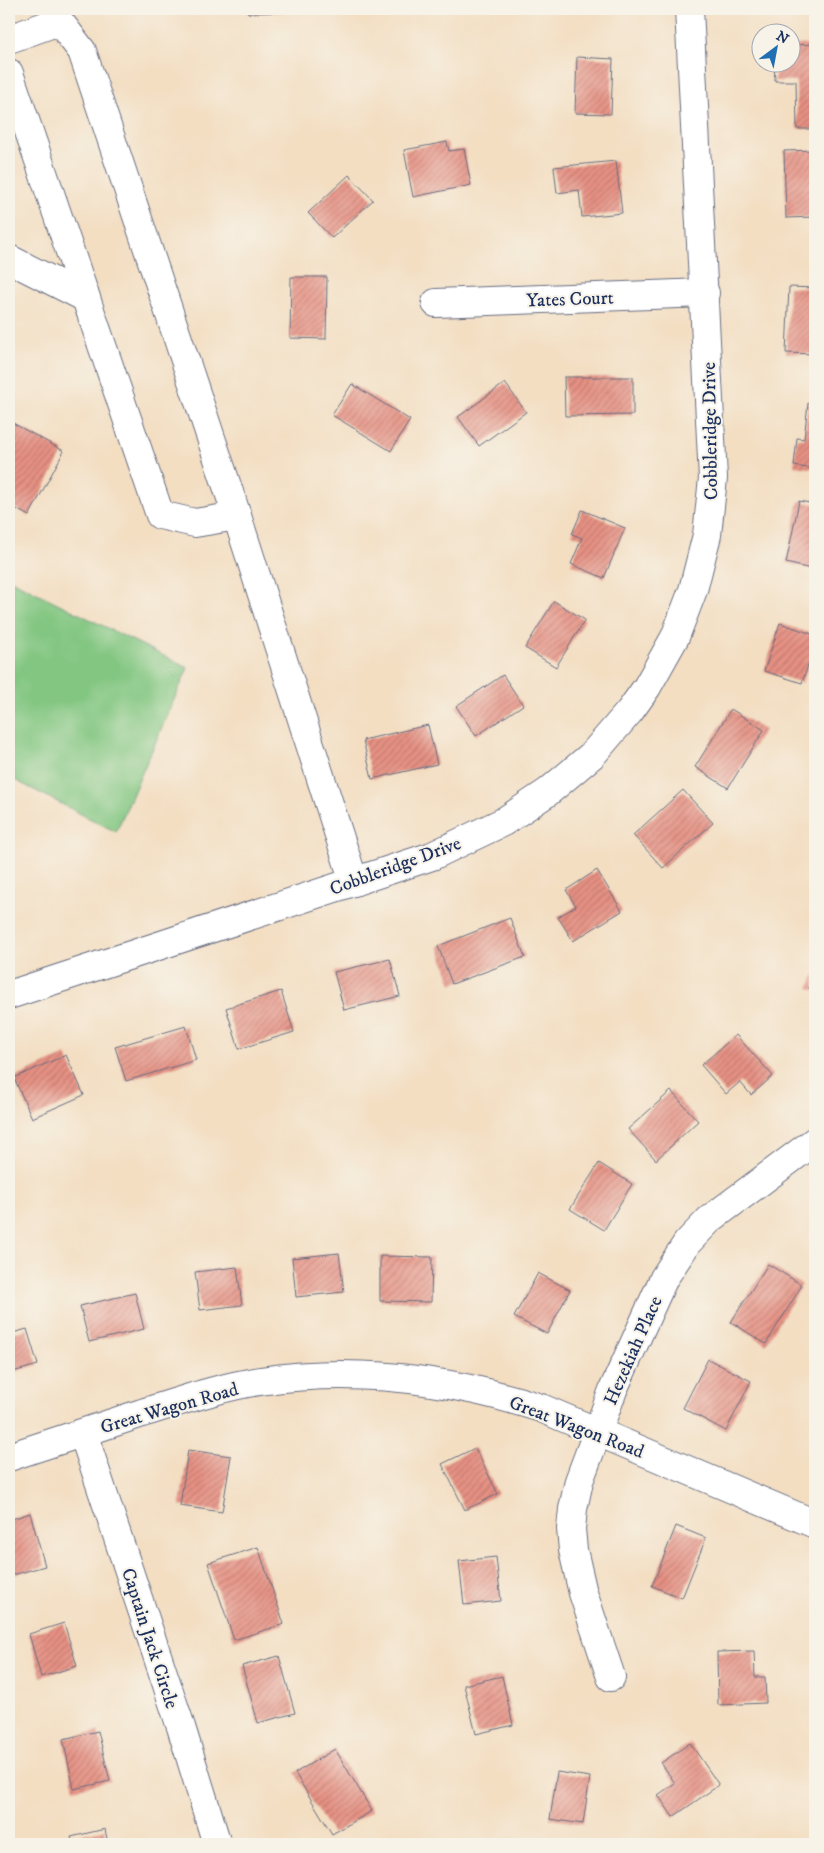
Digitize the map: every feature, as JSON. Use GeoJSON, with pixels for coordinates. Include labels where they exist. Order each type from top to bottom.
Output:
{"type":"FeatureCollection","features":[{"type":"Feature","properties":{"kind":"street","name":"Cobbleridge Drive"},"geometry":{"type":"LineString","coordinates":[[9,995],[432,856],[503,822],[548,792],[592,755],[630,711],[647,687],[678,629],[693,590],[707,534],[713,478],[690,9]]}},
{"type":"Feature","properties":{"kind":"street"},"geometry":{"type":"LineString","coordinates":[[9,39],[59,21],[82,51],[237,516],[354,882]]}},
{"type":"Feature","properties":{"kind":"street"},"geometry":{"type":"LineString","coordinates":[[9,73],[160,515],[196,524],[237,516]]}},
{"type":"Feature","properties":{"kind":"street"},"geometry":{"type":"LineString","coordinates":[[9,259],[86,298]]}},
{"type":"Feature","properties":{"kind":"street","name":"Yates Court"},"geometry":{"type":"LineString","coordinates":[[436,303],[704,292]]}},
{"type":"Feature","properties":{"kind":"street","name":"Hezekiah Place"},"geometry":{"type":"LineString","coordinates":[[611,1677],[584,1593],[573,1550],[571,1529],[579,1481],[597,1432],[613,1390],[664,1278],[687,1243],[709,1220],[815,1141]]}},
{"type":"Feature","properties":{"kind":"street","name":"Great Wagon Road"},"geometry":{"type":"LineString","coordinates":[[9,1457],[197,1395],[259,1381],[322,1375],[380,1376],[446,1384],[510,1398],[541,1408],[815,1524]]}},
{"type":"Feature","properties":{"kind":"street","name":"Captain Jack Circle"},"geometry":{"type":"LineString","coordinates":[[83,1432],[178,1718],[217,1844]]}},
{"type":"Feature","properties":{"kind":"green space"},"geometry":{"type":"Polygon","coordinates":[[[9,579],[188,668],[116,832],[9,777],[9,579]]]}},
{"type":"Feature","properties":{"kind":"building"},"geometry":{"type":"Polygon","coordinates":[[[248,9],[290,9],[291,12],[248,13],[248,9]]]}},
{"type":"Feature","properties":{"kind":"building"},"geometry":{"type":"Polygon","coordinates":[[[815,44],[815,129],[797,129],[796,81],[775,81],[775,72],[802,72],[802,45],[815,44]]]}},
{"type":"Feature","properties":{"kind":"building"},"geometry":{"type":"Polygon","coordinates":[[[577,57],[613,59],[611,114],[575,113],[577,57]]]}},
{"type":"Feature","properties":{"kind":"building"},"geometry":{"type":"Polygon","coordinates":[[[447,142],[449,151],[464,149],[471,185],[413,197],[404,150],[447,142]]]}},
{"type":"Feature","properties":{"kind":"building"},"geometry":{"type":"Polygon","coordinates":[[[815,150],[815,217],[786,218],[784,151],[815,150]]]}},
{"type":"Feature","properties":{"kind":"building"},"geometry":{"type":"Polygon","coordinates":[[[616,161],[622,213],[582,217],[579,190],[557,193],[554,167],[616,161]]]}},
{"type":"Feature","properties":{"kind":"building"},"geometry":{"type":"Polygon","coordinates":[[[349,175],[373,200],[332,238],[308,213],[349,175]]]}},
{"type":"Feature","properties":{"kind":"building"},"geometry":{"type":"Polygon","coordinates":[[[291,277],[327,277],[326,339],[290,338],[291,277]]]}},
{"type":"Feature","properties":{"kind":"building"},"geometry":{"type":"Polygon","coordinates":[[[789,287],[815,288],[815,354],[786,353],[789,287]]]}},
{"type":"Feature","properties":{"kind":"building"},"geometry":{"type":"Polygon","coordinates":[[[564,377],[633,377],[633,415],[565,416],[564,377]]]}},
{"type":"Feature","properties":{"kind":"building"},"geometry":{"type":"Polygon","coordinates":[[[505,383],[526,412],[479,446],[458,417],[505,383]]]}},
{"type":"Feature","properties":{"kind":"building"},"geometry":{"type":"Polygon","coordinates":[[[352,384],[410,420],[391,451],[332,415],[352,384]]]}},
{"type":"Feature","properties":{"kind":"building"},"geometry":{"type":"Polygon","coordinates":[[[808,403],[815,404],[815,469],[794,466],[797,438],[804,439],[808,403]]]}},
{"type":"Feature","properties":{"kind":"building"},"geometry":{"type":"Polygon","coordinates":[[[9,421],[64,451],[29,516],[9,505],[9,421]]]}},
{"type":"Feature","properties":{"kind":"building"},"geometry":{"type":"Polygon","coordinates":[[[799,501],[815,504],[815,570],[786,563],[799,501]]]}},
{"type":"Feature","properties":{"kind":"building"},"geometry":{"type":"Polygon","coordinates":[[[582,510],[625,528],[604,578],[571,564],[582,538],[572,534],[582,510]]]}},
{"type":"Feature","properties":{"kind":"building"},"geometry":{"type":"Polygon","coordinates":[[[554,601],[585,620],[556,667],[525,648],[554,601]]]}},
{"type":"Feature","properties":{"kind":"building"},"geometry":{"type":"Polygon","coordinates":[[[780,623],[815,635],[815,645],[802,683],[764,671],[780,623]]]}},
{"type":"Feature","properties":{"kind":"building"},"geometry":{"type":"Polygon","coordinates":[[[503,675],[523,705],[476,736],[456,706],[503,675]]]}},
{"type":"Feature","properties":{"kind":"building"},"geometry":{"type":"Polygon","coordinates":[[[731,709],[764,730],[728,788],[695,767],[731,709]]]}},
{"type":"Feature","properties":{"kind":"building"},"geometry":{"type":"Polygon","coordinates":[[[428,725],[437,764],[372,779],[363,740],[428,725]]]}},
{"type":"Feature","properties":{"kind":"building"},"geometry":{"type":"Polygon","coordinates":[[[683,790],[713,823],[663,868],[633,835],[683,790]]]}},
{"type":"Feature","properties":{"kind":"building"},"geometry":{"type":"Polygon","coordinates":[[[597,870],[622,911],[573,941],[558,917],[576,906],[566,890],[597,870]]]}},
{"type":"Feature","properties":{"kind":"building"},"geometry":{"type":"Polygon","coordinates":[[[510,918],[525,957],[452,984],[438,946],[510,918]]]}},
{"type":"Feature","properties":{"kind":"building"},"geometry":{"type":"Polygon","coordinates":[[[390,959],[400,996],[344,1010],[334,972],[390,959]]]}},
{"type":"Feature","properties":{"kind":"building"},"geometry":{"type":"Polygon","coordinates":[[[815,974],[815,991],[809,988],[815,974]]]}},
{"type":"Feature","properties":{"kind":"building"},"geometry":{"type":"Polygon","coordinates":[[[281,991],[294,1032],[239,1049],[226,1008],[281,991]]]}},
{"type":"Feature","properties":{"kind":"building"},"geometry":{"type":"Polygon","coordinates":[[[186,1026],[196,1060],[126,1081],[115,1047],[186,1026]]]}},
{"type":"Feature","properties":{"kind":"building"},"geometry":{"type":"Polygon","coordinates":[[[736,1035],[773,1076],[751,1095],[740,1082],[726,1094],[701,1065],[736,1035]]]}},
{"type":"Feature","properties":{"kind":"building"},"geometry":{"type":"Polygon","coordinates":[[[66,1055],[84,1095],[32,1118],[14,1078],[66,1055]]]}},
{"type":"Feature","properties":{"kind":"building"},"geometry":{"type":"Polygon","coordinates":[[[671,1091],[698,1121],[656,1160],[628,1129],[671,1091]]]}},
{"type":"Feature","properties":{"kind":"building"},"geometry":{"type":"Polygon","coordinates":[[[599,1163],[632,1184],[604,1230],[570,1209],[599,1163]]]}},
{"type":"Feature","properties":{"kind":"building"},"geometry":{"type":"Polygon","coordinates":[[[339,1253],[344,1292],[296,1297],[292,1258],[339,1253]]]}},
{"type":"Feature","properties":{"kind":"building"},"geometry":{"type":"Polygon","coordinates":[[[380,1256],[432,1257],[431,1302],[380,1301],[380,1256]]]}},
{"type":"Feature","properties":{"kind":"building"},"geometry":{"type":"Polygon","coordinates":[[[768,1264],[802,1285],[766,1344],[731,1322],[768,1264]]]}},
{"type":"Feature","properties":{"kind":"building"},"geometry":{"type":"Polygon","coordinates":[[[237,1267],[242,1305],[200,1310],[195,1272],[237,1267]]]}},
{"type":"Feature","properties":{"kind":"building"},"geometry":{"type":"Polygon","coordinates":[[[538,1273],[570,1290],[547,1334],[514,1317],[538,1273]]]}},
{"type":"Feature","properties":{"kind":"building"},"geometry":{"type":"Polygon","coordinates":[[[135,1293],[144,1329],[89,1342],[80,1306],[135,1293]]]}},
{"type":"Feature","properties":{"kind":"building"},"geometry":{"type":"Polygon","coordinates":[[[27,1329],[38,1365],[9,1373],[9,1334],[27,1329]]]}},
{"type":"Feature","properties":{"kind":"building"},"geometry":{"type":"Polygon","coordinates":[[[708,1359],[751,1381],[726,1431],[683,1408],[708,1359]]]}},
{"type":"Feature","properties":{"kind":"building"},"geometry":{"type":"Polygon","coordinates":[[[475,1448],[498,1494],[465,1510],[442,1464],[475,1448]]]}},
{"type":"Feature","properties":{"kind":"building"},"geometry":{"type":"Polygon","coordinates":[[[188,1450],[231,1456],[222,1512],[180,1506],[188,1450]]]}},
{"type":"Feature","properties":{"kind":"building"},"geometry":{"type":"Polygon","coordinates":[[[30,1513],[45,1566],[9,1576],[9,1520],[30,1513]]]}},
{"type":"Feature","properties":{"kind":"building"},"geometry":{"type":"Polygon","coordinates":[[[676,1526],[706,1538],[682,1598],[652,1586],[676,1526]]]}},
{"type":"Feature","properties":{"kind":"building"},"geometry":{"type":"Polygon","coordinates":[[[258,1547],[284,1624],[234,1640],[208,1563],[258,1547]]]}},
{"type":"Feature","properties":{"kind":"building"},"geometry":{"type":"Polygon","coordinates":[[[496,1557],[501,1601],[464,1605],[459,1561],[496,1557]]]}},
{"type":"Feature","properties":{"kind":"building"},"geometry":{"type":"Polygon","coordinates":[[[64,1623],[77,1666],[41,1677],[29,1634],[64,1623]]]}},
{"type":"Feature","properties":{"kind":"building"},"geometry":{"type":"Polygon","coordinates":[[[754,1651],[755,1677],[765,1677],[766,1703],[718,1705],[717,1652],[754,1651]]]}},
{"type":"Feature","properties":{"kind":"building"},"geometry":{"type":"Polygon","coordinates":[[[279,1656],[295,1713],[258,1723],[242,1666],[279,1656]]]}},
{"type":"Feature","properties":{"kind":"building"},"geometry":{"type":"Polygon","coordinates":[[[502,1676],[513,1725],[476,1734],[464,1685],[502,1676]]]}},
{"type":"Feature","properties":{"kind":"building"},"geometry":{"type":"Polygon","coordinates":[[[98,1731],[110,1781],[74,1789],[63,1739],[98,1731]]]}},
{"type":"Feature","properties":{"kind":"building"},"geometry":{"type":"Polygon","coordinates":[[[690,1743],[719,1785],[673,1817],[658,1795],[675,1783],[661,1763],[690,1743]]]}},
{"type":"Feature","properties":{"kind":"building"},"geometry":{"type":"Polygon","coordinates":[[[335,1749],[372,1811],[332,1834],[295,1773],[335,1749]]]}},
{"type":"Feature","properties":{"kind":"building"},"geometry":{"type":"Polygon","coordinates":[[[557,1772],[590,1777],[583,1824],[550,1819],[557,1772]]]}},
{"type":"Feature","properties":{"kind":"building"},"geometry":{"type":"Polygon","coordinates":[[[105,1829],[108,1844],[73,1844],[71,1837],[105,1829]]]}}]}
